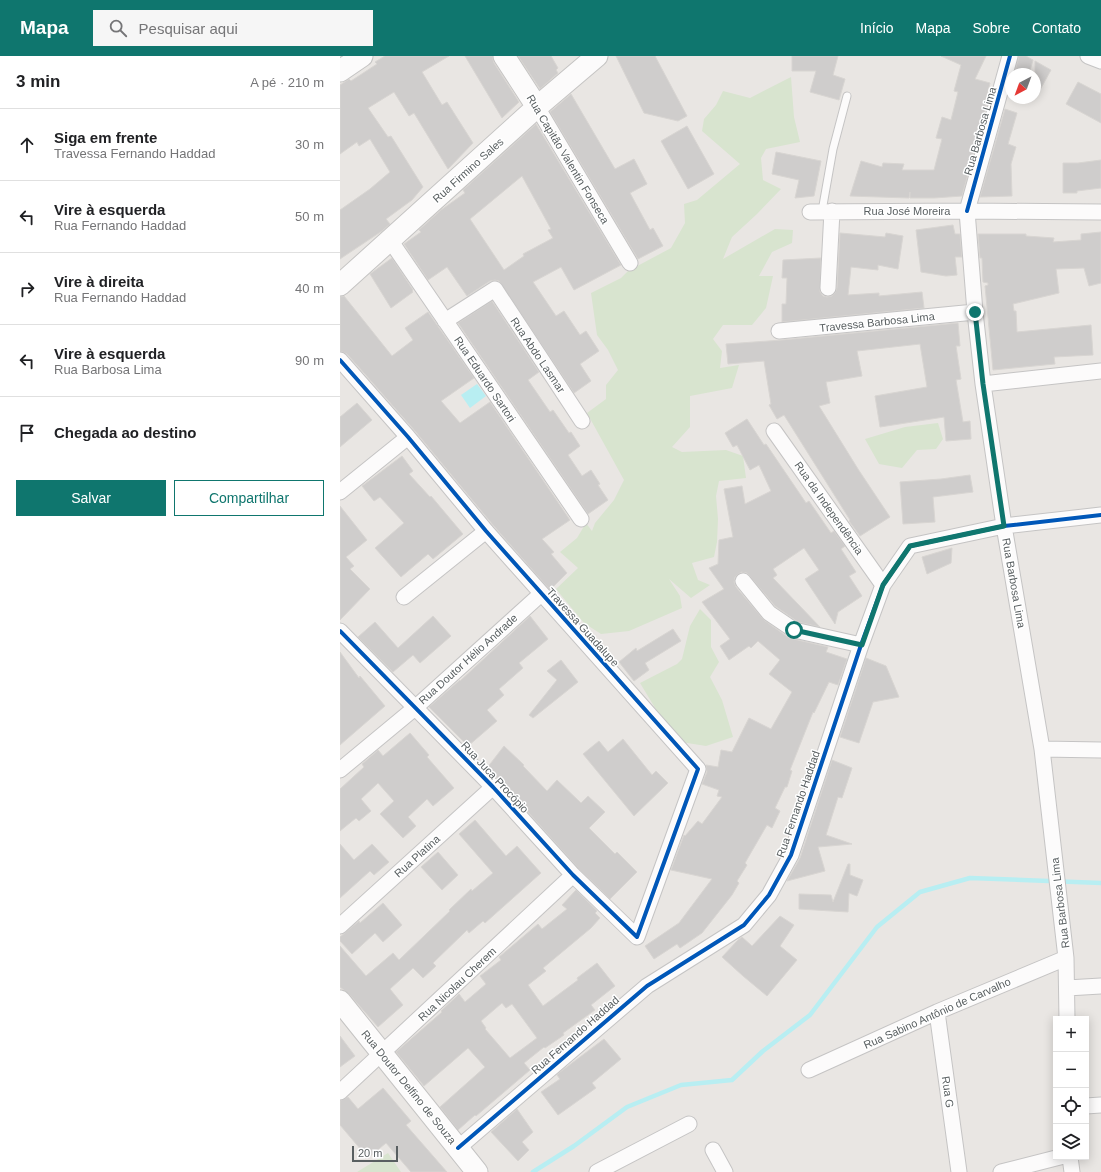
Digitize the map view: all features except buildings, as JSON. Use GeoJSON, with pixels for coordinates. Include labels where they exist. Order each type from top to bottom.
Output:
{"type":"FeatureCollection","features":[{"type":"Feature","properties":{"kind":"main road"},"geometry":{"type":"LineString","coordinates":[[340,71],[362,56]]}},
{"type":"Feature","properties":{"kind":"main road","name":"Rua Capitão Valentin Fonseca"},"geometry":{"type":"LineString","coordinates":[[504,56],[537,107]]}},
{"type":"Feature","properties":{"kind":"main road","name":"Rua Firmino Sales"},"geometry":{"type":"LineString","coordinates":[[340,285],[537,107],[597,56]]}},
{"type":"Feature","properties":{"kind":"main road","name":"Rua Doutor Delfino de Souza"},"geometry":{"type":"LineString","coordinates":[[340,1001],[477,1172]]}},
{"type":"Feature","properties":{"kind":"street","name":"Rua Barbosa Lima"},"geometry":{"type":"LineString","coordinates":[[1010,56],[967,210],[975,312],[983,384],[1004,526],[1042,749],[1066,958],[1067,1016]]}},
{"type":"Feature","properties":{"kind":"street"},"geometry":{"type":"LineString","coordinates":[[1088,56],[1101,61]]}},
{"type":"Feature","properties":{"kind":"street","name":"Rua Capitão Valentin Fonseca"},"geometry":{"type":"LineString","coordinates":[[537,107],[630,263]]}},
{"type":"Feature","properties":{"kind":"street","name":"Rua José Moreira"},"geometry":{"type":"LineString","coordinates":[[821,212],[967,210],[1101,212]]}},
{"type":"Feature","properties":{"kind":"street"},"geometry":{"type":"LineString","coordinates":[[821,212],[828,288]]}},
{"type":"Feature","properties":{"kind":"street","name":"Rua Eduardo Sartori"},"geometry":{"type":"LineString","coordinates":[[390,240],[581,519]]}},
{"type":"Feature","properties":{"kind":"street","name":"Rua Abdo Lasmar"},"geometry":{"type":"LineString","coordinates":[[445,321],[495,289],[582,421]]}},
{"type":"Feature","properties":{"kind":"street","name":"Travessa Barbosa Lima"},"geometry":{"type":"LineString","coordinates":[[779,331],[975,312]]}},
{"type":"Feature","properties":{"kind":"street","name":"Travessa Guadalupe"},"geometry":{"type":"LineString","coordinates":[[340,360],[408,437],[486,531],[541,594],[698,769],[637,937]]}},
{"type":"Feature","properties":{"kind":"street"},"geometry":{"type":"LineString","coordinates":[[983,384],[1101,371]]}},
{"type":"Feature","properties":{"kind":"street","name":"Rua da Independência"},"geometry":{"type":"LineString","coordinates":[[774,432],[883,585]]}},
{"type":"Feature","properties":{"kind":"street"},"geometry":{"type":"LineString","coordinates":[[340,492],[408,437]]}},
{"type":"Feature","properties":{"kind":"street","name":"Rua Fernando Haddad"},"geometry":{"type":"LineString","coordinates":[[458,1148],[647,986],[744,924],[769,895],[791,855],[883,585],[910,546],[1004,526],[1101,515]]}},
{"type":"Feature","properties":{"kind":"street"},"geometry":{"type":"LineString","coordinates":[[404,597],[486,531]]}},
{"type":"Feature","properties":{"kind":"street"},"geometry":{"type":"LineString","coordinates":[[743,581],[769,613],[794,630],[862,645]]}},
{"type":"Feature","properties":{"kind":"street","name":"Rua Doutor Hélio Andrade"},"geometry":{"type":"LineString","coordinates":[[340,770],[416,707],[541,594]]}},
{"type":"Feature","properties":{"kind":"street","name":"Rua Juca Procópio"},"geometry":{"type":"LineString","coordinates":[[340,631],[493,787],[573,875],[637,937]]}},
{"type":"Feature","properties":{"kind":"street"},"geometry":{"type":"LineString","coordinates":[[1042,749],[1101,750]]}},
{"type":"Feature","properties":{"kind":"street","name":"Rua Platina"},"geometry":{"type":"LineString","coordinates":[[340,926],[493,787]]}},
{"type":"Feature","properties":{"kind":"street","name":"Rua Nicolau Cherem"},"geometry":{"type":"LineString","coordinates":[[340,1092],[573,875]]}},
{"type":"Feature","properties":{"kind":"street","name":"Rua Sabino Antônio de Carvalho"},"geometry":{"type":"LineString","coordinates":[[809,1070],[937,1012],[1066,958]]}},
{"type":"Feature","properties":{"kind":"street"},"geometry":{"type":"LineString","coordinates":[[1067,988],[1101,986]]}},
{"type":"Feature","properties":{"kind":"street","name":"Rua G"},"geometry":{"type":"LineString","coordinates":[[937,1012],[959,1172]]}},
{"type":"Feature","properties":{"kind":"street"},"geometry":{"type":"LineString","coordinates":[[1089,1106],[1101,1105]]}},
{"type":"Feature","properties":{"kind":"street"},"geometry":{"type":"LineString","coordinates":[[597,1172],[689,1124]]}},
{"type":"Feature","properties":{"kind":"street"},"geometry":{"type":"LineString","coordinates":[[713,1150],[725,1172]]}},
{"type":"Feature","properties":{"kind":"street"},"geometry":{"type":"LineString","coordinates":[[1001,1172],[1053,1159]]}},
{"type":"Feature","properties":{"kind":"street"},"geometry":{"type":"LineString","coordinates":[[1070,1160],[1072,1172]]}},
{"type":"Feature","properties":{"kind":"lane"},"geometry":{"type":"LineString","coordinates":[[821,212],[833,149],[847,96]]}},
{"type":"Feature","properties":{"kind":"green space"},"geometry":{"type":"Polygon","coordinates":[[[791,77],[794,117],[800,142],[766,149],[761,158],[763,180],[781,189],[732,237],[723,259],[775,229],[793,230],[792,243],[772,252],[759,276],[773,276],[766,308],[752,325],[723,325],[713,339],[722,351],[720,368],[739,365],[732,388],[690,396],[690,427],[672,447],[682,452],[726,450],[743,456],[746,478],[719,481],[716,496],[718,519],[717,542],[714,557],[692,563],[698,580],[710,585],[691,598],[669,579],[680,596],[682,608],[629,631],[601,634],[584,623],[556,589],[578,568],[560,552],[577,538],[586,523],[592,531],[595,523],[614,500],[624,480],[587,413],[606,399],[606,385],[618,370],[608,350],[597,335],[591,293],[621,278],[628,271],[671,248],[685,223],[684,204],[697,200],[740,164],[702,131],[704,119],[716,105],[723,91],[750,98],[791,77]]]}},
{"type":"Feature","properties":{"kind":"green space"},"geometry":{"type":"Polygon","coordinates":[[[938,423],[943,439],[936,449],[917,450],[902,468],[879,464],[865,439],[905,427],[938,423]]]}},
{"type":"Feature","properties":{"kind":"green space"},"geometry":{"type":"Polygon","coordinates":[[[700,609],[711,620],[711,647],[719,662],[710,677],[722,700],[733,737],[706,746],[681,742],[666,726],[640,683],[677,664],[682,659],[690,626],[700,609]]]}},
{"type":"Feature","properties":{"kind":"green space"},"geometry":{"type":"Polygon","coordinates":[[[388,1153],[401,1172],[357,1172],[388,1153]]]}},
{"type":"Feature","properties":{"kind":"water"},"geometry":{"type":"Polygon","coordinates":[[[477,384],[486,396],[470,408],[461,395],[477,384]]]}},
{"type":"Feature","properties":{"kind":"waterway"},"geometry":{"type":"LineString","coordinates":[[533,1172],[574,1146],[627,1107],[681,1085],[732,1080],[763,1051],[810,1015],[877,927],[920,892],[970,878],[1101,883]]}},
{"type":"Feature","properties":{"kind":"cycle path"},"geometry":{"type":"LineString","coordinates":[[967,211],[1010,56]]}},
{"type":"Feature","properties":{"kind":"cycle path"},"geometry":{"type":"LineString","coordinates":[[340,360],[408,437],[486,531],[698,769],[637,937],[573,875],[493,787],[340,631]]}},
{"type":"Feature","properties":{"kind":"cycle path"},"geometry":{"type":"LineString","coordinates":[[458,1148],[647,986],[744,925],[769,895],[791,855],[861,645],[883,585],[910,546],[1004,526],[1101,515]]}},
{"type":"Feature","properties":{"kind":"route"},"geometry":{"type":"LineString","coordinates":[[794,630],[862,645],[883,585],[910,546],[1004,526],[983,384],[975,312]]}}]}
